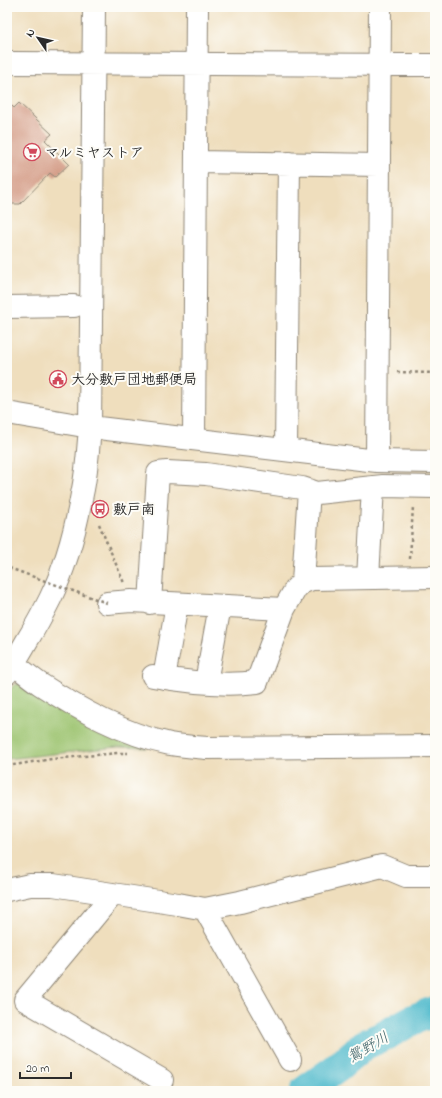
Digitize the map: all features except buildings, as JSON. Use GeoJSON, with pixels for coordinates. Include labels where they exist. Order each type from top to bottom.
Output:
{"type":"FeatureCollection","features":[{"type":"Feature","properties":{"kind":"street"},"geometry":{"type":"LineString","coordinates":[[94,7],[90,427],[86,472],[75,529],[50,598],[36,626],[9,666],[105,722],[134,734],[170,744],[207,748],[435,746]]}},
{"type":"Feature","properties":{"kind":"street"},"geometry":{"type":"LineString","coordinates":[[194,439],[198,7]]}},
{"type":"Feature","properties":{"kind":"street"},"geometry":{"type":"LineString","coordinates":[[378,461],[380,7]]}},
{"type":"Feature","properties":{"kind":"street"},"geometry":{"type":"LineString","coordinates":[[7,63],[435,65]]}},
{"type":"Feature","properties":{"kind":"street"},"geometry":{"type":"LineString","coordinates":[[196,162],[379,165]]}},
{"type":"Feature","properties":{"kind":"street"},"geometry":{"type":"LineString","coordinates":[[286,450],[289,163]]}},
{"type":"Feature","properties":{"kind":"street"},"geometry":{"type":"LineString","coordinates":[[7,308],[74,306]]}},
{"type":"Feature","properties":{"kind":"street"},"geometry":{"type":"LineString","coordinates":[[7,413],[90,427],[378,461],[435,462]]}},
{"type":"Feature","properties":{"kind":"street"},"geometry":{"type":"LineString","coordinates":[[140,602],[158,473],[206,474],[302,488],[317,494],[383,486],[425,487]]}},
{"type":"Feature","properties":{"kind":"street"},"geometry":{"type":"LineString","coordinates":[[368,578],[373,487]]}},
{"type":"Feature","properties":{"kind":"street"},"geometry":{"type":"LineString","coordinates":[[303,582],[309,490]]}},
{"type":"Feature","properties":{"kind":"street"},"geometry":{"type":"LineString","coordinates":[[177,604],[158,677],[196,682],[244,684],[257,682],[284,609],[296,588],[303,582],[312,579],[435,577]]}},
{"type":"Feature","properties":{"kind":"street"},"geometry":{"type":"LineString","coordinates":[[107,603],[140,602],[284,609]]}},
{"type":"Feature","properties":{"kind":"street"},"geometry":{"type":"LineString","coordinates":[[206,682],[220,606]]}},
{"type":"Feature","properties":{"kind":"street"},"geometry":{"type":"LineString","coordinates":[[7,890],[30,885],[53,885],[205,909],[240,902],[382,866],[406,876],[435,876]]}},
{"type":"Feature","properties":{"kind":"street"},"geometry":{"type":"LineString","coordinates":[[113,894],[25,1000],[162,1080]]}},
{"type":"Feature","properties":{"kind":"street"},"geometry":{"type":"LineString","coordinates":[[205,909],[290,1060]]}},
{"type":"Feature","properties":{"kind":"path"},"geometry":{"type":"LineString","coordinates":[[378,372],[435,373]]}},
{"type":"Feature","properties":{"kind":"path"},"geometry":{"type":"LineString","coordinates":[[409,578],[425,487]]}},
{"type":"Feature","properties":{"kind":"path"},"geometry":{"type":"LineString","coordinates":[[99,524],[140,602]]}},
{"type":"Feature","properties":{"kind":"path"},"geometry":{"type":"LineString","coordinates":[[8,567],[107,603]]}},
{"type":"Feature","properties":{"kind":"green space"},"geometry":{"type":"Polygon","coordinates":[[[22,684],[100,732],[134,745],[147,748],[118,747],[7,759],[7,693],[14,685],[22,684]]]}},
{"type":"Feature","properties":{"kind":"waterway","name":"鴛野川"},"geometry":{"type":"LineString","coordinates":[[305,1091],[337,1068],[364,1045],[386,1035],[412,1020],[435,1011]]}},
{"type":"Feature","properties":{"kind":"place","name":"マルミヤストア"},"geometry":{"type":"Point","coordinates":[32,152]}},
{"type":"Feature","properties":{"kind":"place","name":"大分敷戸団地郵便局"},"geometry":{"type":"Point","coordinates":[58,379]}},
{"type":"Feature","properties":{"kind":"place","name":"敷戸南"},"geometry":{"type":"Point","coordinates":[100,509]}}]}
